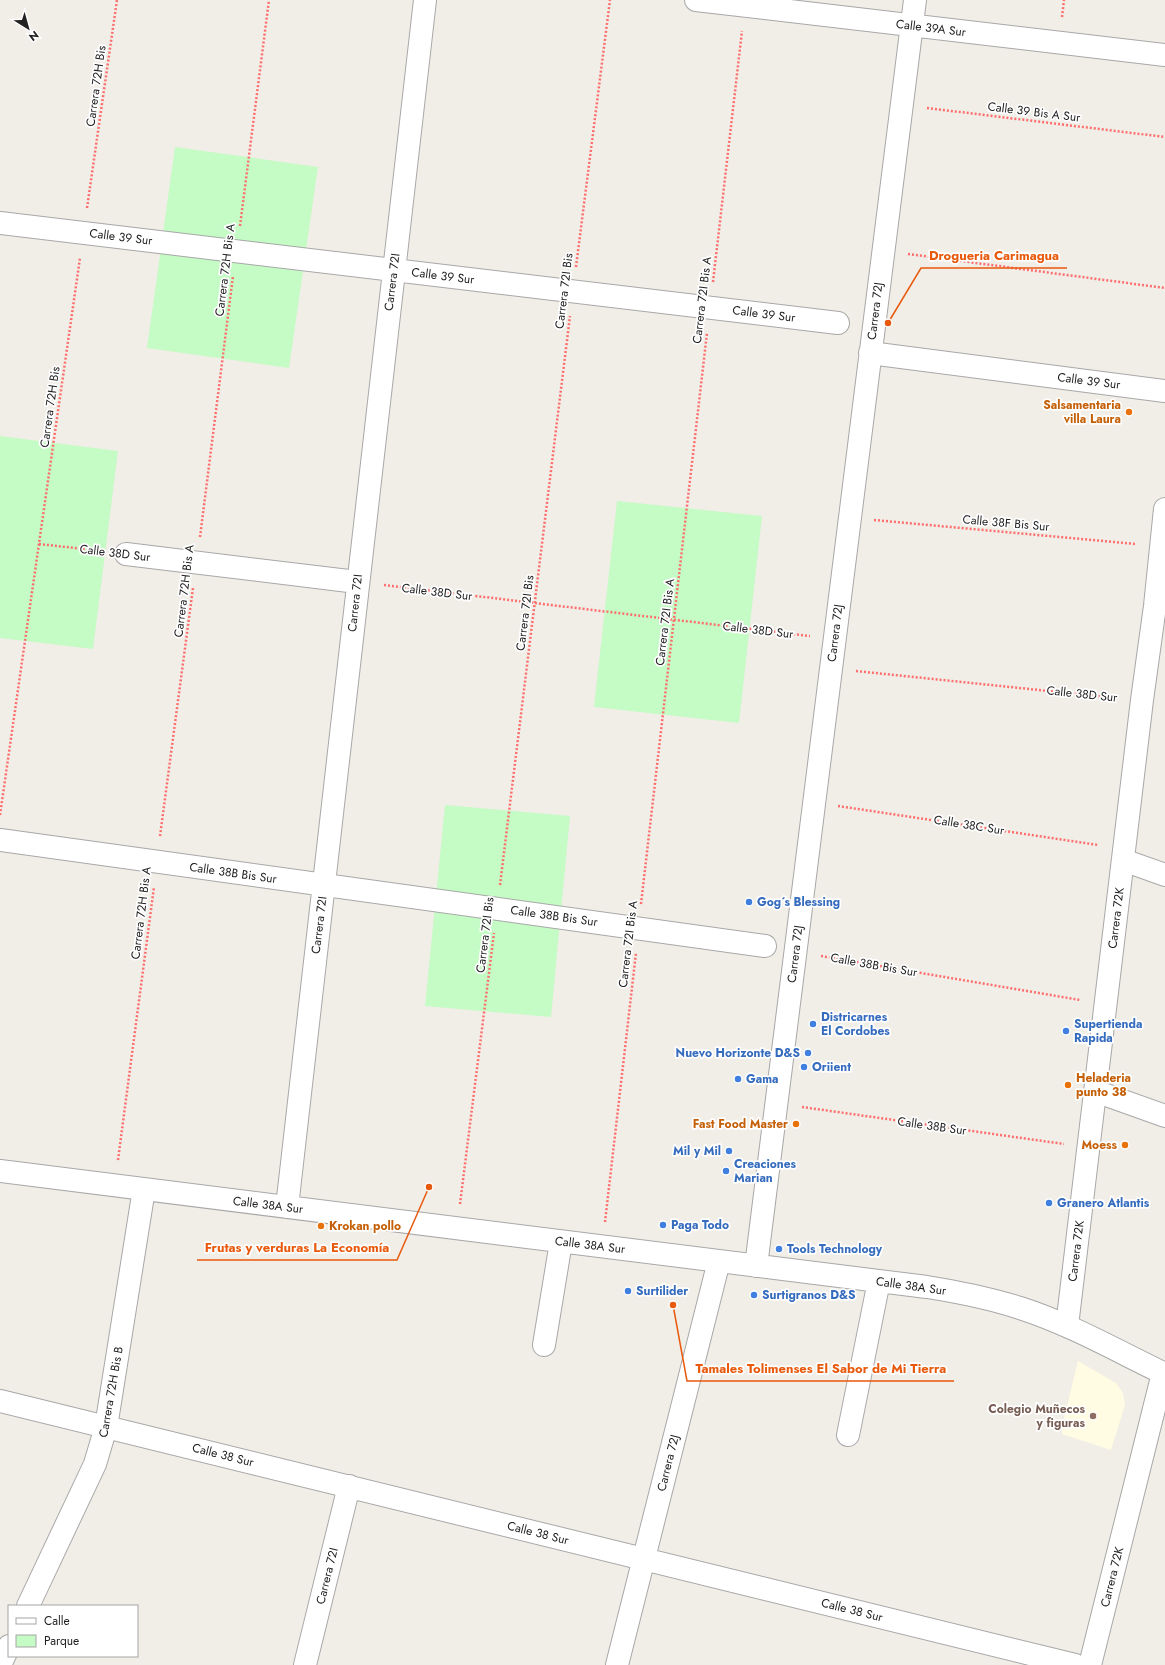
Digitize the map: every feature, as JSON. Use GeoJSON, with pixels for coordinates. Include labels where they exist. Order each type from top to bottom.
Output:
{"type":"FeatureCollection","features":[{"type":"Feature","properties":{"kind":"street","name":"Carrera 72I"},"geometry":{"type":"LineString","coordinates":[[286,1207],[425,0]]}},
{"type":"Feature","properties":{"kind":"street","name":"Calle 39A Sur"},"geometry":{"type":"LineString","coordinates":[[696,0],[1165,55]]}},
{"type":"Feature","properties":{"kind":"street","name":"Carrera 72J"},"geometry":{"type":"LineString","coordinates":[[756,1266],[914,0]]}},
{"type":"Feature","properties":{"kind":"street","name":"Calle 39 Sur"},"geometry":{"type":"LineString","coordinates":[[0,223],[838,323]]}},
{"type":"Feature","properties":{"kind":"street","name":"Calle 39 Sur"},"geometry":{"type":"LineString","coordinates":[[870,353],[1165,391]]}},
{"type":"Feature","properties":{"kind":"street","name":"Carrera 72K"},"geometry":{"type":"LineString","coordinates":[[1067,1326],[1142,700],[1160,607],[1160,546],[1165,510]]}},
{"type":"Feature","properties":{"kind":"street","name":"Calle 38D Sur"},"geometry":{"type":"LineString","coordinates":[[126,554],[357,582]]}},
{"type":"Feature","properties":{"kind":"street","name":"Calle 38B Bis Sur"},"geometry":{"type":"LineString","coordinates":[[0,840],[765,946]]}},
{"type":"Feature","properties":{"kind":"street"},"geometry":{"type":"LineString","coordinates":[[1124,855],[1165,875]]}},
{"type":"Feature","properties":{"kind":"street"},"geometry":{"type":"LineString","coordinates":[[1095,1091],[1165,1116]]}},
{"type":"Feature","properties":{"kind":"street","name":"Calle 38A Sur"},"geometry":{"type":"LineString","coordinates":[[0,1171],[879,1281],[981,1296],[1021,1308],[1067,1326],[1164,1373]]}},
{"type":"Feature","properties":{"kind":"street","name":"Carrera 72H Bis B"},"geometry":{"type":"LineString","coordinates":[[28,1605],[95,1464],[106,1427],[144,1189]]}},
{"type":"Feature","properties":{"kind":"street"},"geometry":{"type":"LineString","coordinates":[[544,1345],[562,1242]]}},
{"type":"Feature","properties":{"kind":"street","name":"Carrera 72J"},"geometry":{"type":"LineString","coordinates":[[616,1665],[719,1261]]}},
{"type":"Feature","properties":{"kind":"street"},"geometry":{"type":"LineString","coordinates":[[848,1434],[879,1281]]}},
{"type":"Feature","properties":{"kind":"street","name":"Carrera 72K"},"geometry":{"type":"LineString","coordinates":[[1090,1665],[1164,1373]]}},
{"type":"Feature","properties":{"kind":"street","name":"Calle 38 Sur"},"geometry":{"type":"LineString","coordinates":[[0,1401],[1075,1665]]}},
{"type":"Feature","properties":{"kind":"street","name":"Carrera 72I"},"geometry":{"type":"LineString","coordinates":[[305,1665],[350,1486]]}},
{"type":"Feature","properties":{"kind":"street"},"geometry":{"type":"LineString","coordinates":[[0,1665],[8,1648]]}},
{"type":"Feature","properties":{"kind":"path","name":"Carrera 72H Bis"},"geometry":{"type":"LineString","coordinates":[[0,816],[117,0]]}},
{"type":"Feature","properties":{"kind":"path","name":"Carrera 72H Bis A"},"geometry":{"type":"LineString","coordinates":[[114,1185],[270,0]]}},
{"type":"Feature","properties":{"kind":"path","name":"Carrera 72I Bis"},"geometry":{"type":"LineString","coordinates":[[457,1228],[610,0]]}},
{"type":"Feature","properties":{"kind":"path","name":"Carrera 72I Bis A"},"geometry":{"type":"LineString","coordinates":[[602,1246],[745,6]]}},
{"type":"Feature","properties":{"kind":"path","name":"Calle 39 Bis A Sur"},"geometry":{"type":"LineString","coordinates":[[901,105],[1165,137]]}},
{"type":"Feature","properties":{"kind":"path"},"geometry":{"type":"LineString","coordinates":[[883,251],[1165,288]]}},
{"type":"Feature","properties":{"kind":"path","name":"Calle 38F Bis Sur"},"geometry":{"type":"LineString","coordinates":[[850,518],[1160,546]]}},
{"type":"Feature","properties":{"kind":"path","name":"Calle 38D Sur"},"geometry":{"type":"LineString","coordinates":[[39,544],[126,554]]}},
{"type":"Feature","properties":{"kind":"path","name":"Calle 38D Sur"},"geometry":{"type":"LineString","coordinates":[[357,582],[834,639]]}},
{"type":"Feature","properties":{"kind":"path","name":"Calle 38D Sur"},"geometry":{"type":"LineString","coordinates":[[831,668],[1142,700]]}},
{"type":"Feature","properties":{"kind":"path","name":"Calle 38C Sur"},"geometry":{"type":"LineString","coordinates":[[814,802],[1124,855]]}},
{"type":"Feature","properties":{"kind":"path","name":"Calle 38B Bis Sur"},"geometry":{"type":"LineString","coordinates":[[795,951],[1106,1004]]}},
{"type":"Feature","properties":{"kind":"path","name":"Calle 38B Sur"},"geometry":{"type":"LineString","coordinates":[[776,1104],[1089,1148]]}},
{"type":"Feature","properties":{"kind":"shaded area","name":"Colegio Muñecos y figuras"},"geometry":{"type":"Polygon","coordinates":[[[1078,1361],[1116,1383],[1123,1393],[1125,1405],[1111,1450],[1062,1434],[1062,1427],[1078,1361]]]}},
{"type":"Feature","properties":{"kind":"green space"},"geometry":{"type":"Polygon","coordinates":[[[175,147],[318,167],[289,368],[147,348],[175,147]]]}},
{"type":"Feature","properties":{"kind":"green space"},"geometry":{"type":"Polygon","coordinates":[[[0,436],[118,451],[93,649],[0,638],[0,436]]]}},
{"type":"Feature","properties":{"kind":"green space"},"geometry":{"type":"Polygon","coordinates":[[[617,501],[762,516],[739,723],[594,707],[617,501]]]}},
{"type":"Feature","properties":{"kind":"green space"},"geometry":{"type":"Polygon","coordinates":[[[445,805],[570,816],[551,1017],[425,1006],[445,805]]]}},
{"type":"Feature","properties":{"kind":"place","name":"Drogueria Carimagua"},"geometry":{"type":"Point","coordinates":[888,323]}},
{"type":"Feature","properties":{"kind":"place","name":"Salsamentaria villa Laura"},"geometry":{"type":"Point","coordinates":[1129,412]}},
{"type":"Feature","properties":{"kind":"place","name":"Gog´s Blessing"},"geometry":{"type":"Point","coordinates":[749,902]}},
{"type":"Feature","properties":{"kind":"place","name":"Districarnes El Cordobes"},"geometry":{"type":"Point","coordinates":[813,1024]}},
{"type":"Feature","properties":{"kind":"place","name":"Supertienda Rapida"},"geometry":{"type":"Point","coordinates":[1066,1031]}},
{"type":"Feature","properties":{"kind":"place","name":"Nuevo Horizonte D&S"},"geometry":{"type":"Point","coordinates":[808,1053]}},
{"type":"Feature","properties":{"kind":"place","name":"Oriient"},"geometry":{"type":"Point","coordinates":[804,1067]}},
{"type":"Feature","properties":{"kind":"place","name":"Gama"},"geometry":{"type":"Point","coordinates":[738,1079]}},
{"type":"Feature","properties":{"kind":"place","name":"Heladeria punto 38"},"geometry":{"type":"Point","coordinates":[1068,1085]}},
{"type":"Feature","properties":{"kind":"place","name":"Fast Food Master"},"geometry":{"type":"Point","coordinates":[796,1124]}},
{"type":"Feature","properties":{"kind":"place","name":"Moess"},"geometry":{"type":"Point","coordinates":[1125,1145]}},
{"type":"Feature","properties":{"kind":"place","name":"Mil y Mil"},"geometry":{"type":"Point","coordinates":[729,1151]}},
{"type":"Feature","properties":{"kind":"place","name":"Creaciones Marian"},"geometry":{"type":"Point","coordinates":[726,1171]}},
{"type":"Feature","properties":{"kind":"place","name":"Frutas y verduras La Economía"},"geometry":{"type":"Point","coordinates":[429,1187]}},
{"type":"Feature","properties":{"kind":"place","name":"Granero Atlantis"},"geometry":{"type":"Point","coordinates":[1049,1203]}},
{"type":"Feature","properties":{"kind":"place","name":"Paga Todo"},"geometry":{"type":"Point","coordinates":[663,1225]}},
{"type":"Feature","properties":{"kind":"place","name":"Krokan pollo"},"geometry":{"type":"Point","coordinates":[321,1226]}},
{"type":"Feature","properties":{"kind":"place","name":"Tools Technology"},"geometry":{"type":"Point","coordinates":[779,1249]}},
{"type":"Feature","properties":{"kind":"place","name":"Surtilider"},"geometry":{"type":"Point","coordinates":[628,1291]}},
{"type":"Feature","properties":{"kind":"place","name":"Surtigranos D&S"},"geometry":{"type":"Point","coordinates":[754,1295]}},
{"type":"Feature","properties":{"kind":"place","name":"Tamales Tolimenses El Sabor de Mi Tierra"},"geometry":{"type":"Point","coordinates":[673,1305]}},
{"type":"Feature","properties":{"kind":"place","name":"Colegio Muñecos y figuras"},"geometry":{"type":"Point","coordinates":[1093,1416]}}]}
